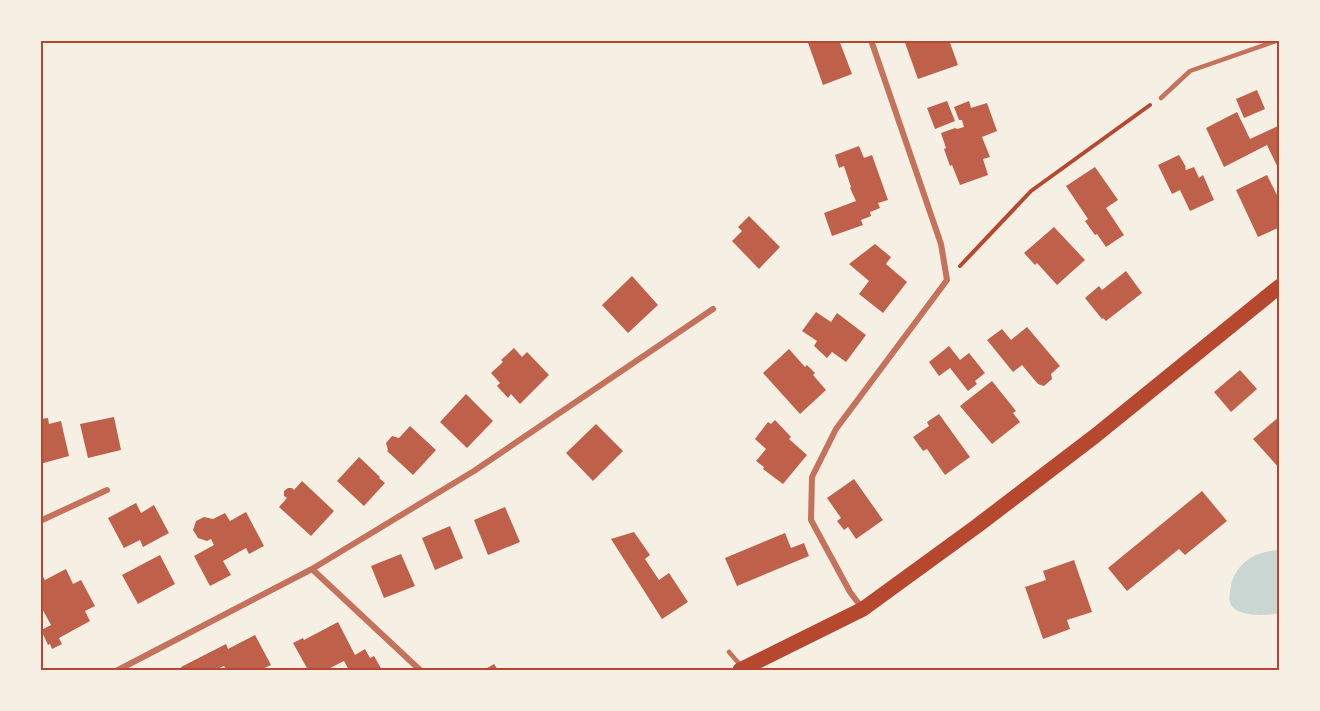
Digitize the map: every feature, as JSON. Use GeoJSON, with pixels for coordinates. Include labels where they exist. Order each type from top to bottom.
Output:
{"type":"FeatureCollection","features":[{"type":"Feature","properties":{"kind":"main road"},"geometry":{"type":"LineString","coordinates":[[742,670],[863,609],[1095,436],[1280,286]]}},
{"type":"Feature","properties":{"kind":"street"},"geometry":{"type":"LineString","coordinates":[[863,609],[850,592],[811,520],[812,477],[836,429],[947,280],[941,244],[871,40]]}},
{"type":"Feature","properties":{"kind":"street"},"geometry":{"type":"LineString","coordinates":[[118,670],[312,569],[474,471],[713,309]]}},
{"type":"Feature","properties":{"kind":"street"},"geometry":{"type":"LineString","coordinates":[[40,521],[107,490]]}},
{"type":"Feature","properties":{"kind":"street"},"geometry":{"type":"LineString","coordinates":[[312,569],[420,670]]}},
{"type":"Feature","properties":{"kind":"lane"},"geometry":{"type":"LineString","coordinates":[[1161,98],[1190,71],[1279,40]]}},
{"type":"Feature","properties":{"kind":"lane"},"geometry":{"type":"LineString","coordinates":[[729,652],[742,670]]}},
{"type":"Feature","properties":{"kind":"path"},"geometry":{"type":"LineString","coordinates":[[947,280],[1031,191],[1161,98]]}},
{"type":"Feature","properties":{"kind":"shaded area"},"geometry":{"type":"Polygon","coordinates":[[[1279,550],[1279,613],[1254,615],[1235,609],[1230,603],[1230,595],[1237,570],[1248,559],[1262,553],[1279,550]]]}},
{"type":"Feature","properties":{"kind":"building"},"geometry":{"type":"Polygon","coordinates":[[[807,40],[839,40],[852,74],[823,85],[807,40]]]}},
{"type":"Feature","properties":{"kind":"building"},"geometry":{"type":"Polygon","coordinates":[[[904,40],[949,40],[958,65],[918,79],[904,40]]]}},
{"type":"Feature","properties":{"kind":"building"},"geometry":{"type":"Polygon","coordinates":[[[1257,90],[1265,109],[1244,118],[1236,99],[1257,90]]]}},
{"type":"Feature","properties":{"kind":"building"},"geometry":{"type":"Polygon","coordinates":[[[947,101],[955,121],[935,129],[927,108],[947,101]]]}},
{"type":"Feature","properties":{"kind":"building"},"geometry":{"type":"Polygon","coordinates":[[[969,101],[971,108],[987,103],[997,131],[982,137],[990,157],[983,159],[988,175],[960,185],[952,165],[950,166],[941,133],[964,127],[954,107],[969,101]]]}},
{"type":"Feature","properties":{"kind":"building"},"geometry":{"type":"Polygon","coordinates":[[[1237,112],[1250,139],[1280,125],[1280,172],[1267,145],[1224,167],[1206,128],[1237,112]]]}},
{"type":"Feature","properties":{"kind":"building"},"geometry":{"type":"Polygon","coordinates":[[[859,146],[864,158],[872,155],[888,200],[878,203],[880,208],[870,212],[871,216],[861,220],[863,225],[832,236],[824,213],[856,201],[844,166],[839,168],[835,155],[859,146]]]}},
{"type":"Feature","properties":{"kind":"building"},"geometry":{"type":"Polygon","coordinates":[[[1179,155],[1186,170],[1194,167],[1199,178],[1203,175],[1214,200],[1190,211],[1180,190],[1172,194],[1158,165],[1179,155]]]}},
{"type":"Feature","properties":{"kind":"building"},"geometry":{"type":"Polygon","coordinates":[[[1095,167],[1118,200],[1106,208],[1124,235],[1106,247],[1085,221],[1088,219],[1066,186],[1095,167]]]}},
{"type":"Feature","properties":{"kind":"building"},"geometry":{"type":"Polygon","coordinates":[[[1267,175],[1280,201],[1280,227],[1258,237],[1236,190],[1267,175]]]}},
{"type":"Feature","properties":{"kind":"building"},"geometry":{"type":"Polygon","coordinates":[[[749,216],[780,247],[759,269],[732,241],[742,231],[738,227],[749,216]]]}},
{"type":"Feature","properties":{"kind":"building"},"geometry":{"type":"Polygon","coordinates":[[[1054,227],[1085,260],[1057,285],[1037,263],[1035,265],[1024,253],[1054,227]]]}},
{"type":"Feature","properties":{"kind":"building"},"geometry":{"type":"Polygon","coordinates":[[[875,244],[891,257],[886,264],[907,282],[883,313],[859,294],[869,281],[849,264],[875,244]]]}},
{"type":"Feature","properties":{"kind":"building"},"geometry":{"type":"Polygon","coordinates":[[[1126,271],[1142,293],[1106,321],[1085,298],[1099,286],[1102,290],[1126,271]]]}},
{"type":"Feature","properties":{"kind":"building"},"geometry":{"type":"Polygon","coordinates":[[[632,276],[658,305],[628,333],[602,305],[632,276]]]}},
{"type":"Feature","properties":{"kind":"building"},"geometry":{"type":"Polygon","coordinates":[[[816,312],[831,322],[837,313],[866,335],[846,362],[832,352],[827,358],[814,346],[817,341],[802,331],[816,312]]]}},
{"type":"Feature","properties":{"kind":"building"},"geometry":{"type":"Polygon","coordinates":[[[1027,327],[1060,366],[1051,374],[1052,379],[1044,386],[1038,384],[1022,365],[1013,372],[987,340],[1002,329],[1011,340],[1027,327]]]}},
{"type":"Feature","properties":{"kind":"building"},"geometry":{"type":"Polygon","coordinates":[[[949,346],[960,360],[969,353],[985,373],[968,391],[950,368],[939,376],[929,362],[949,346]]]}},
{"type":"Feature","properties":{"kind":"building"},"geometry":{"type":"Polygon","coordinates":[[[514,348],[522,357],[527,352],[549,375],[520,404],[511,394],[508,398],[497,386],[500,383],[491,373],[514,348]]]}},
{"type":"Feature","properties":{"kind":"building"},"geometry":{"type":"Polygon","coordinates":[[[789,349],[805,367],[807,365],[815,373],[813,375],[826,390],[800,414],[763,373],[789,349]]]}},
{"type":"Feature","properties":{"kind":"building"},"geometry":{"type":"Polygon","coordinates":[[[1240,370],[1257,389],[1231,412],[1214,392],[1240,370]]]}},
{"type":"Feature","properties":{"kind":"building"},"geometry":{"type":"Polygon","coordinates":[[[992,381],[1016,411],[1013,413],[1020,422],[992,444],[960,406],[992,381]]]}},
{"type":"Feature","properties":{"kind":"building"},"geometry":{"type":"Polygon","coordinates":[[[466,394],[493,421],[467,448],[440,422],[466,394]]]}},
{"type":"Feature","properties":{"kind":"building"},"geometry":{"type":"Polygon","coordinates":[[[939,414],[970,457],[945,475],[927,449],[923,451],[913,437],[929,426],[927,422],[939,414]]]}},
{"type":"Feature","properties":{"kind":"building"},"geometry":{"type":"Polygon","coordinates":[[[1280,416],[1280,469],[1253,439],[1280,416]]]}},
{"type":"Feature","properties":{"kind":"building"},"geometry":{"type":"Polygon","coordinates":[[[114,417],[121,450],[88,458],[80,424],[114,417]]]}},
{"type":"Feature","properties":{"kind":"building"},"geometry":{"type":"Polygon","coordinates":[[[48,418],[49,424],[61,421],[69,456],[40,464],[40,419],[48,418]]]}},
{"type":"Feature","properties":{"kind":"building"},"geometry":{"type":"Polygon","coordinates":[[[775,420],[791,437],[789,439],[807,455],[783,484],[756,461],[766,449],[755,439],[768,422],[771,424],[775,420]]]}},
{"type":"Feature","properties":{"kind":"building"},"geometry":{"type":"Polygon","coordinates":[[[596,424],[623,451],[593,481],[566,453],[596,424]]]}},
{"type":"Feature","properties":{"kind":"building"},"geometry":{"type":"Polygon","coordinates":[[[410,426],[436,450],[413,475],[387,451],[386,443],[392,436],[399,438],[410,426]]]}},
{"type":"Feature","properties":{"kind":"building"},"geometry":{"type":"Polygon","coordinates":[[[359,457],[385,483],[364,506],[337,481],[359,457]]]}},
{"type":"Feature","properties":{"kind":"building"},"geometry":{"type":"Polygon","coordinates":[[[854,479],[883,520],[856,539],[848,527],[844,530],[837,521],[841,518],[827,498],[854,479]]]}},
{"type":"Feature","properties":{"kind":"building"},"geometry":{"type":"Polygon","coordinates":[[[302,481],[334,511],[311,536],[279,507],[287,498],[284,496],[284,491],[288,488],[294,490],[302,481]]]}},
{"type":"Feature","properties":{"kind":"building"},"geometry":{"type":"Polygon","coordinates":[[[1202,491],[1227,521],[1185,555],[1179,549],[1127,591],[1108,568],[1202,491]]]}},
{"type":"Feature","properties":{"kind":"building"},"geometry":{"type":"Polygon","coordinates":[[[136,503],[141,513],[154,505],[169,533],[143,547],[140,540],[124,548],[108,518],[136,503]]]}},
{"type":"Feature","properties":{"kind":"building"},"geometry":{"type":"Polygon","coordinates":[[[505,507],[520,542],[488,555],[474,520],[505,507]]]}},
{"type":"Feature","properties":{"kind":"building"},"geometry":{"type":"Polygon","coordinates":[[[246,512],[264,546],[249,554],[246,548],[223,561],[231,575],[210,586],[194,556],[214,545],[211,539],[207,541],[198,538],[193,530],[196,521],[204,517],[213,519],[225,513],[230,521],[246,512]]]}},
{"type":"Feature","properties":{"kind":"building"},"geometry":{"type":"Polygon","coordinates":[[[450,526],[463,558],[435,570],[422,538],[450,526]]]}},
{"type":"Feature","properties":{"kind":"building"},"geometry":{"type":"Polygon","coordinates":[[[634,532],[650,555],[645,559],[659,580],[669,573],[688,602],[662,619],[611,539],[634,532]]]}},
{"type":"Feature","properties":{"kind":"building"},"geometry":{"type":"Polygon","coordinates":[[[785,533],[791,548],[804,543],[809,556],[737,586],[725,558],[785,533]]]}},
{"type":"Feature","properties":{"kind":"building"},"geometry":{"type":"Polygon","coordinates":[[[401,554],[415,586],[384,598],[371,566],[401,554]]]}},
{"type":"Feature","properties":{"kind":"building"},"geometry":{"type":"Polygon","coordinates":[[[160,555],[175,584],[138,604],[122,575],[160,555]]]}},
{"type":"Feature","properties":{"kind":"building"},"geometry":{"type":"Polygon","coordinates":[[[1074,560],[1092,612],[1067,620],[1070,629],[1043,639],[1025,587],[1046,580],[1043,571],[1074,560]]]}},
{"type":"Feature","properties":{"kind":"building"},"geometry":{"type":"Polygon","coordinates":[[[66,569],[73,584],[81,580],[95,606],[85,611],[90,621],[59,638],[62,644],[52,649],[41,630],[51,625],[40,605],[40,572],[45,580],[66,569]]]}},
{"type":"Feature","properties":{"kind":"building"},"geometry":{"type":"Polygon","coordinates":[[[338,622],[355,655],[365,649],[370,658],[374,656],[382,670],[349,670],[344,661],[326,670],[308,670],[293,643],[303,638],[304,640],[338,622]]]}},
{"type":"Feature","properties":{"kind":"building"},"geometry":{"type":"Polygon","coordinates":[[[255,635],[271,665],[260,670],[227,670],[224,666],[215,670],[182,670],[181,667],[226,644],[228,649],[255,635]]]}},
{"type":"Feature","properties":{"kind":"building"},"geometry":{"type":"Polygon","coordinates":[[[494,664],[498,670],[484,670],[494,664]]]}}]}
